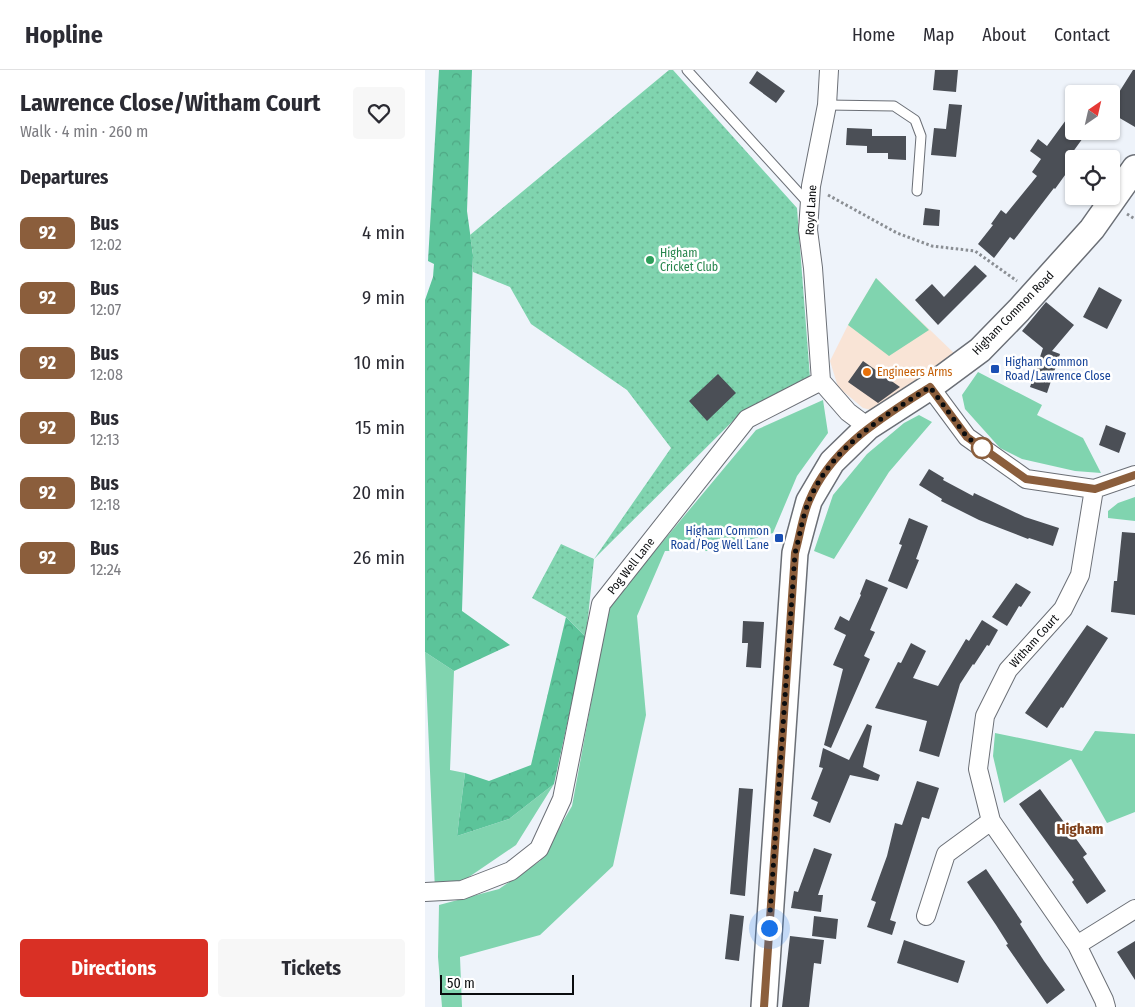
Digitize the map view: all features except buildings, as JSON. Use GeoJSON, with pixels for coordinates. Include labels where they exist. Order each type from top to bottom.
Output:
{"type":"FeatureCollection","features":[{"type":"Feature","properties":{"kind":"street","name":"Royd Lane"},"geometry":{"type":"LineString","coordinates":[[821,381],[813,268],[808,230],[811,186],[827,104],[829,70]]}},
{"type":"Feature","properties":{"kind":"street","name":"Higham Common Road"},"geometry":{"type":"LineString","coordinates":[[763,1007],[795,553],[809,501],[831,462],[869,427],[930,387],[980,350],[1092,229],[1135,168]]}},
{"type":"Feature","properties":{"kind":"street"},"geometry":{"type":"LineString","coordinates":[[821,381],[848,412],[869,427]]}},
{"type":"Feature","properties":{"kind":"street","name":"Pog Well Lane"},"geometry":{"type":"LineString","coordinates":[[425,892],[462,890],[511,871],[539,849],[562,799],[601,604],[747,419],[821,381]]}},
{"type":"Feature","properties":{"kind":"street"},"geometry":{"type":"LineString","coordinates":[[930,387],[967,437],[1026,479],[1095,489],[1135,475]]}},
{"type":"Feature","properties":{"kind":"street","name":"Witham Court"},"geometry":{"type":"LineString","coordinates":[[1095,489],[1080,575],[1063,609],[1008,670],[985,716],[978,769],[991,821],[1077,946],[1106,1007]]}},
{"type":"Feature","properties":{"kind":"street"},"geometry":{"type":"LineString","coordinates":[[926,916],[946,854],[991,821]]}},
{"type":"Feature","properties":{"kind":"street"},"geometry":{"type":"LineString","coordinates":[[1077,946],[1135,909]]}},
{"type":"Feature","properties":{"kind":"lane"},"geometry":{"type":"LineString","coordinates":[[687,70],[809,204]]}},
{"type":"Feature","properties":{"kind":"lane"},"geometry":{"type":"LineString","coordinates":[[827,104],[894,106],[915,120],[921,136],[917,192]]}},
{"type":"Feature","properties":{"kind":"path"},"geometry":{"type":"LineString","coordinates":[[811,186],[897,233],[932,246],[975,250],[1033,293]]}},
{"type":"Feature","properties":{"kind":"shaded area"},"geometry":{"type":"Polygon","coordinates":[[[876,278],[956,355],[880,412],[863,408],[838,387],[830,361],[848,325],[876,278]]]}},
{"type":"Feature","properties":{"kind":"green space"},"geometry":{"type":"Polygon","coordinates":[[[439,70],[472,70],[467,211],[473,255],[462,611],[510,645],[454,671],[425,652],[425,300],[433,277],[434,264],[428,261],[439,70]]]}},
{"type":"Feature","properties":{"kind":"green space","name":"Higham Cricket Club"},"geometry":{"type":"Polygon","coordinates":[[[669,70],[673,70],[797,208],[810,378],[742,412],[594,559],[671,448],[627,390],[531,324],[510,287],[473,272],[470,235],[669,70]]]}},
{"type":"Feature","properties":{"kind":"green space"},"geometry":{"type":"Polygon","coordinates":[[[876,278],[929,330],[889,356],[848,325],[876,278]]]}},
{"type":"Feature","properties":{"kind":"green space"},"geometry":{"type":"Polygon","coordinates":[[[978,372],[1042,405],[1037,415],[1083,438],[1101,473],[1075,471],[1022,459],[1000,448],[965,409],[962,395],[978,372]]]}},
{"type":"Feature","properties":{"kind":"green space"},"geometry":{"type":"Polygon","coordinates":[[[823,400],[828,433],[797,476],[773,533],[711,551],[665,551],[637,616],[646,715],[613,866],[540,935],[460,957],[462,1007],[442,1007],[438,957],[439,905],[499,889],[540,861],[572,806],[609,606],[756,430],[823,400]]]}},
{"type":"Feature","properties":{"kind":"green space"},"geometry":{"type":"Polygon","coordinates":[[[919,415],[932,422],[889,472],[834,559],[814,551],[833,495],[867,454],[904,423],[919,415]]]}},
{"type":"Feature","properties":{"kind":"green space"},"geometry":{"type":"Polygon","coordinates":[[[1135,497],[1135,521],[1108,518],[1108,511],[1118,503],[1135,497]]]}},
{"type":"Feature","properties":{"kind":"green space"},"geometry":{"type":"Polygon","coordinates":[[[561,544],[594,559],[586,637],[566,617],[532,598],[561,544]]]}},
{"type":"Feature","properties":{"kind":"green space"},"geometry":{"type":"Polygon","coordinates":[[[566,617],[586,637],[554,784],[509,819],[457,836],[465,773],[489,781],[531,765],[566,617]]]}},
{"type":"Feature","properties":{"kind":"green space"},"geometry":{"type":"Polygon","coordinates":[[[425,652],[454,671],[450,770],[465,773],[457,836],[509,819],[554,784],[516,845],[463,881],[435,891],[425,652]]]}},
{"type":"Feature","properties":{"kind":"green space"},"geometry":{"type":"Polygon","coordinates":[[[1095,731],[1135,734],[1135,812],[1107,823],[1071,759],[1004,803],[993,756],[995,733],[1082,751],[1095,731]]]}},
{"type":"Feature","properties":{"kind":"bus line","name":"92"},"geometry":{"type":"LineString","coordinates":[[764,1007],[795,553],[809,501],[831,462],[869,427],[930,387],[967,437],[1026,479],[1095,489],[1135,475]]}},
{"type":"Feature","properties":{"kind":"place","name":"Higham Cricket Club"},"geometry":{"type":"Point","coordinates":[650,260]}},
{"type":"Feature","properties":{"kind":"place","name":"Higham Common Road/Lawrence Close"},"geometry":{"type":"Point","coordinates":[995,369]}},
{"type":"Feature","properties":{"kind":"place","name":"Engineers Arms"},"geometry":{"type":"Point","coordinates":[867,372]}},
{"type":"Feature","properties":{"kind":"place","name":"Higham Common Road/Pog Well Lane"},"geometry":{"type":"Point","coordinates":[779,538]}},
{"type":"Feature","properties":{"kind":"district","name":"Higham"},"geometry":{"type":"Point","coordinates":[1080,829]}},
{"type":"Feature","properties":{"kind":"route"},"geometry":{"type":"LineString","coordinates":[[769,928],[795,553],[809,501],[831,462],[869,427],[930,387],[967,437],[982,448]]}}]}
